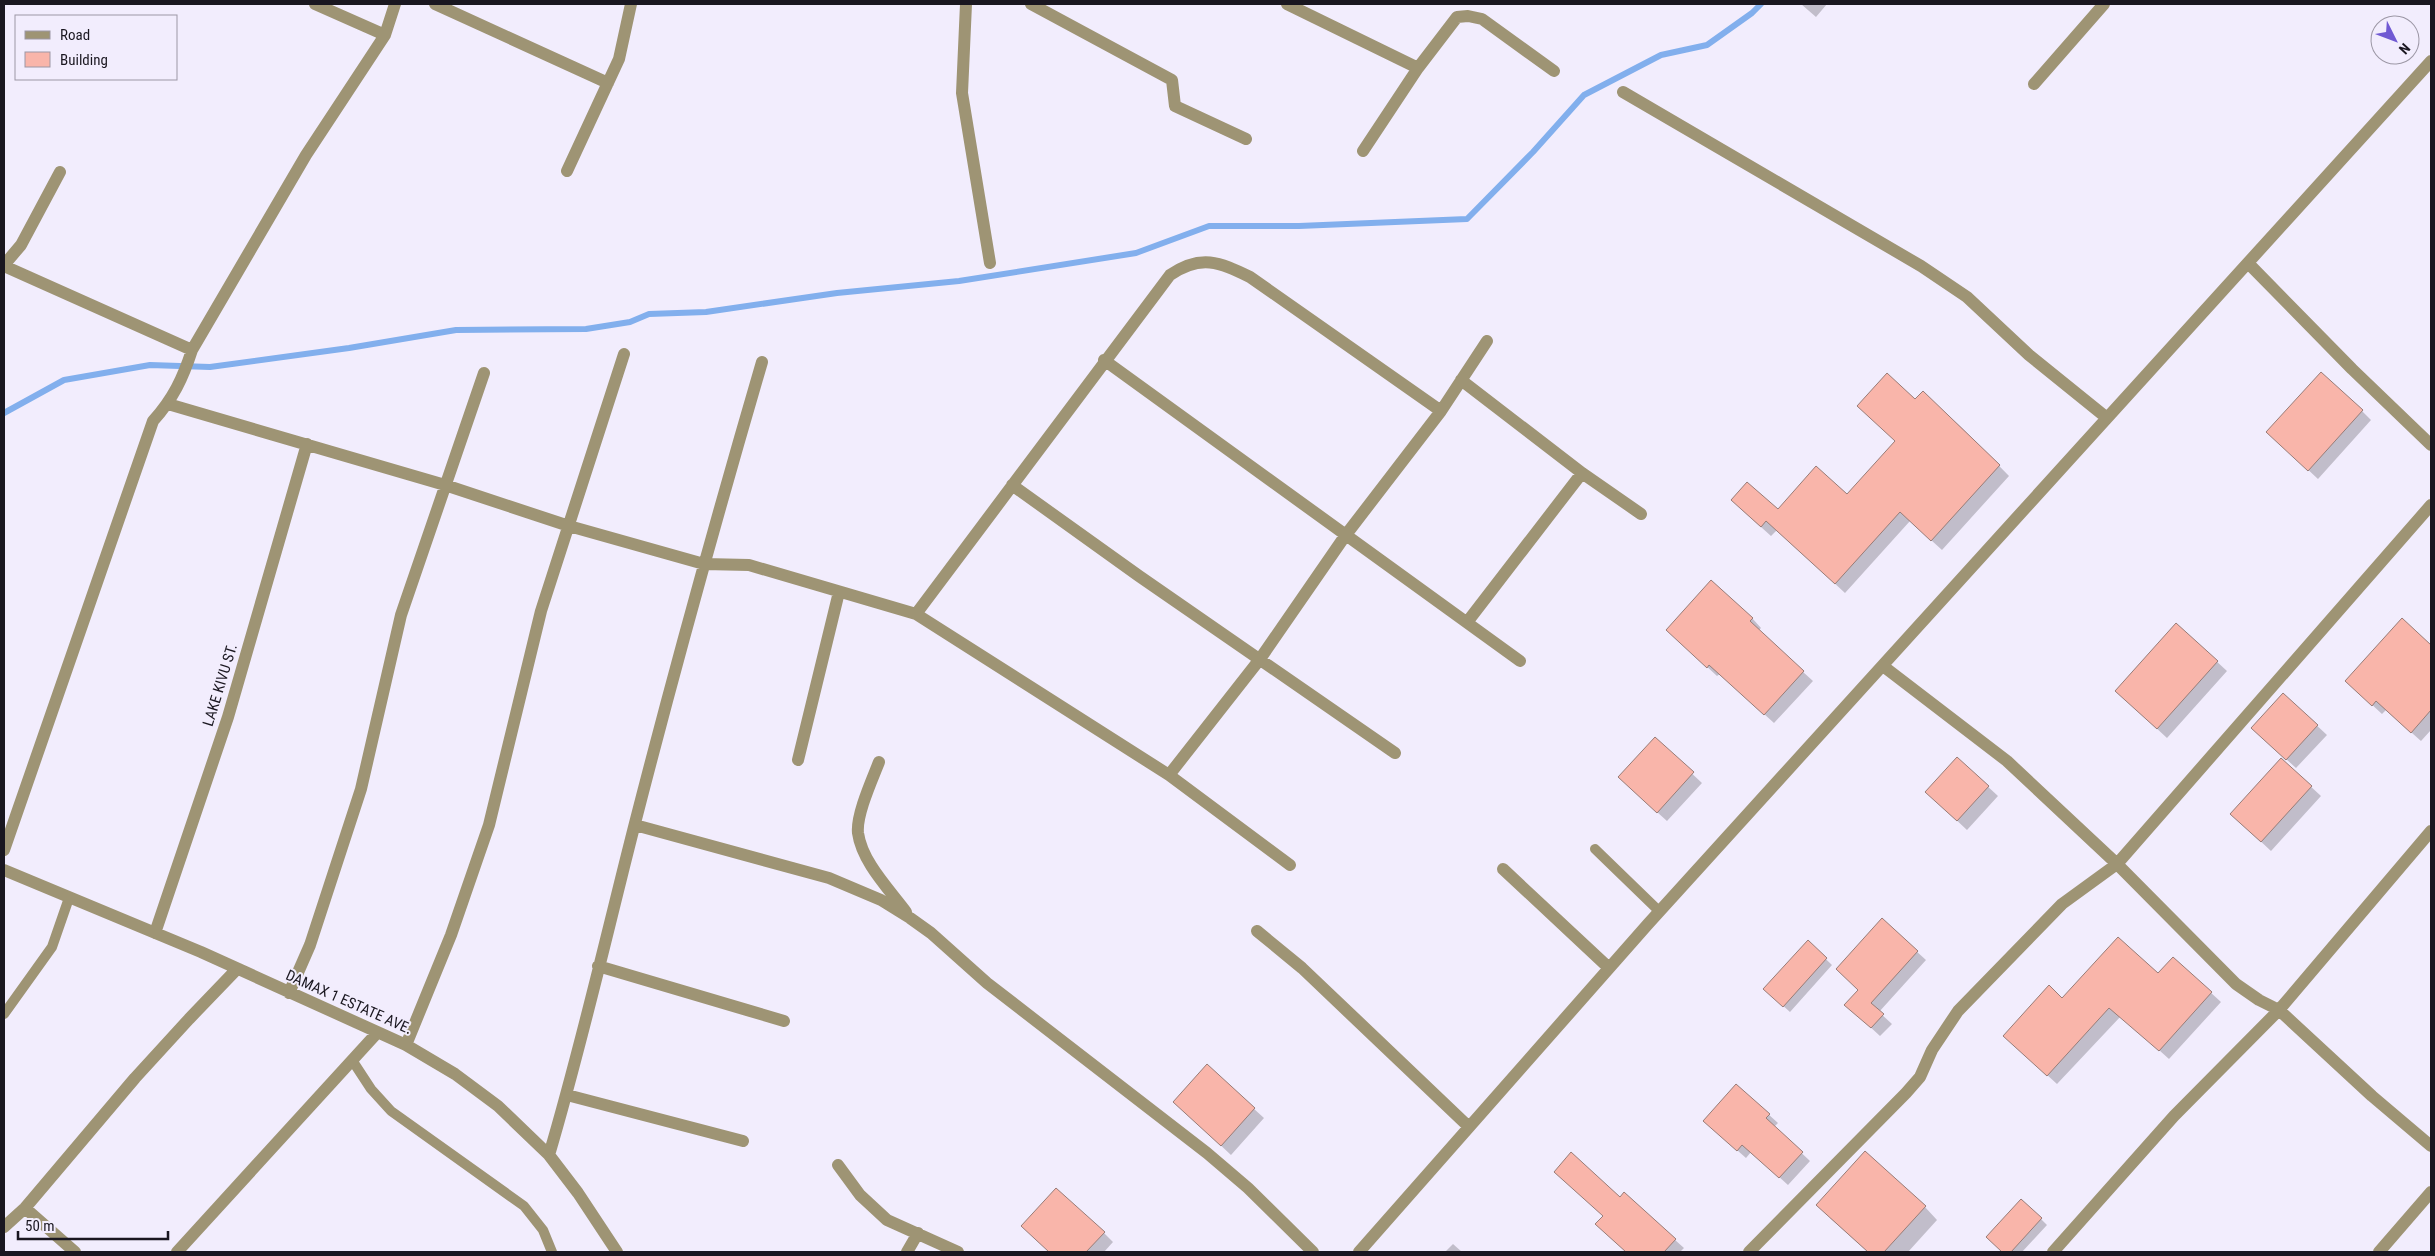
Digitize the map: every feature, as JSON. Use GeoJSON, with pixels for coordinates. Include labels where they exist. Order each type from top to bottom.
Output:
{"type":"FeatureCollection","features":[{"type":"Feature","properties":{"kind":"street"},"geometry":{"type":"LineString","coordinates":[[316,4],[385,35]]}},
{"type":"Feature","properties":{"kind":"street"},"geometry":{"type":"LineString","coordinates":[[4,850],[153,421],[180,386],[190,355],[306,155],[385,35],[396,4]]}},
{"type":"Feature","properties":{"kind":"street"},"geometry":{"type":"LineString","coordinates":[[435,4],[608,83]]}},
{"type":"Feature","properties":{"kind":"street"},"geometry":{"type":"LineString","coordinates":[[567,171],[619,59],[631,4]]}},
{"type":"Feature","properties":{"kind":"street"},"geometry":{"type":"LineString","coordinates":[[966,4],[962,92],[990,263]]}},
{"type":"Feature","properties":{"kind":"street"},"geometry":{"type":"LineString","coordinates":[[1031,4],[1172,80],[1175,106],[1246,139]]}},
{"type":"Feature","properties":{"kind":"street"},"geometry":{"type":"LineString","coordinates":[[1287,4],[1418,68]]}},
{"type":"Feature","properties":{"kind":"street"},"geometry":{"type":"LineString","coordinates":[[2034,84],[2104,4]]}},
{"type":"Feature","properties":{"kind":"street"},"geometry":{"type":"LineString","coordinates":[[1363,151],[1418,68],[1457,18],[1468,16],[1482,19],[1554,71]]}},
{"type":"Feature","properties":{"kind":"street"},"geometry":{"type":"LineString","coordinates":[[1359,1252],[1659,911],[2431,61]]}},
{"type":"Feature","properties":{"kind":"street"},"geometry":{"type":"LineString","coordinates":[[1623,92],[1921,266],[1967,297],[2029,355],[2108,418]]}},
{"type":"Feature","properties":{"kind":"street"},"geometry":{"type":"LineString","coordinates":[[60,172],[21,246],[4,265],[190,355]]}},
{"type":"Feature","properties":{"kind":"street"},"geometry":{"type":"LineString","coordinates":[[916,614],[1104,360],[1170,275],[1194,262],[1219,263],[1250,278],[1441,411]]}},
{"type":"Feature","properties":{"kind":"street"},"geometry":{"type":"LineString","coordinates":[[2248,263],[2352,370],[2431,446]]}},
{"type":"Feature","properties":{"kind":"street"},"geometry":{"type":"LineString","coordinates":[[1169,775],[1260,659],[1345,536],[1441,411],[1487,341]]}},
{"type":"Feature","properties":{"kind":"street"},"geometry":{"type":"LineString","coordinates":[[406,1045],[451,935],[489,825],[541,611],[624,354]]}},
{"type":"Feature","properties":{"kind":"street"},"geometry":{"type":"LineString","coordinates":[[1104,360],[1520,661]]}},
{"type":"Feature","properties":{"kind":"street"},"geometry":{"type":"LineString","coordinates":[[549,1155],[567,1095],[598,966],[704,564],[762,362]]}},
{"type":"Feature","properties":{"kind":"street"},"geometry":{"type":"LineString","coordinates":[[290,993],[310,945],[361,789],[401,616],[484,373]]}},
{"type":"Feature","properties":{"kind":"street"},"geometry":{"type":"LineString","coordinates":[[1461,380],[1582,473],[1641,514]]}},
{"type":"Feature","properties":{"kind":"street"},"geometry":{"type":"LineString","coordinates":[[168,404],[445,485],[569,526],[704,564],[750,565],[916,614],[1169,775],[1290,865]]}},
{"type":"Feature","properties":{"kind":"street","name":"LAKE KIVU ST."},"geometry":{"type":"LineString","coordinates":[[155,933],[228,716],[307,444]]}},
{"type":"Feature","properties":{"kind":"street"},"geometry":{"type":"LineString","coordinates":[[1468,622],[1582,473]]}},
{"type":"Feature","properties":{"kind":"street"},"geometry":{"type":"LineString","coordinates":[[1012,485],[1139,576],[1395,753]]}},
{"type":"Feature","properties":{"kind":"street"},"geometry":{"type":"LineString","coordinates":[[1749,1252],[1920,1077],[1932,1050],[1958,1011],[2062,904],[2117,864],[2431,506]]}},
{"type":"Feature","properties":{"kind":"street"},"geometry":{"type":"LineString","coordinates":[[798,760],[839,592]]}},
{"type":"Feature","properties":{"kind":"street"},"geometry":{"type":"LineString","coordinates":[[1883,666],[2007,761],[2117,864],[2236,984],[2259,1000],[2280,1010],[2372,1096],[2431,1146]]}},
{"type":"Feature","properties":{"kind":"street"},"geometry":{"type":"LineString","coordinates":[[879,762],[864,798],[858,832],[864,855],[910,918]]}},
{"type":"Feature","properties":{"kind":"street"},"geometry":{"type":"LineString","coordinates":[[635,825],[829,878],[881,900],[910,918],[931,932],[987,982],[1033,1019],[1207,1153],[1248,1188],[1312,1252]]}},
{"type":"Feature","properties":{"kind":"street"},"geometry":{"type":"LineString","coordinates":[[2053,1252],[2174,1116],[2280,1010],[2431,831]]}},
{"type":"Feature","properties":{"kind":"street"},"geometry":{"type":"LineString","coordinates":[[1503,869],[1609,968]]}},
{"type":"Feature","properties":{"kind":"street","name":"DAMAX 1 ESTATE AVE."},"geometry":{"type":"LineString","coordinates":[[4,870],[155,933],[406,1045],[455,1074],[498,1106],[549,1155],[578,1193],[617,1252]]}},
{"type":"Feature","properties":{"kind":"street"},"geometry":{"type":"LineString","coordinates":[[1257,931],[1302,968],[1469,1127]]}},
{"type":"Feature","properties":{"kind":"street"},"geometry":{"type":"LineString","coordinates":[[598,966],[784,1020]]}},
{"type":"Feature","properties":{"kind":"street"},"geometry":{"type":"LineString","coordinates":[[4,1227],[25,1208],[149,1063],[238,970]]}},
{"type":"Feature","properties":{"kind":"street"},"geometry":{"type":"LineString","coordinates":[[177,1252],[377,1033]]}},
{"type":"Feature","properties":{"kind":"street"},"geometry":{"type":"LineString","coordinates":[[567,1095],[743,1141]]}},
{"type":"Feature","properties":{"kind":"street"},"geometry":{"type":"LineString","coordinates":[[838,1166],[860,1195],[887,1220],[958,1252]]}},
{"type":"Feature","properties":{"kind":"street"},"geometry":{"type":"LineString","coordinates":[[2379,1252],[2431,1192]]}},
{"type":"Feature","properties":{"kind":"street"},"geometry":{"type":"LineString","coordinates":[[25,1208],[75,1252]]}},
{"type":"Feature","properties":{"kind":"street"},"geometry":{"type":"LineString","coordinates":[[907,1252],[918,1233]]}},
{"type":"Feature","properties":{"kind":"lane"},"geometry":{"type":"LineString","coordinates":[[1595,848],[1659,911]]}},
{"type":"Feature","properties":{"kind":"lane"},"geometry":{"type":"LineString","coordinates":[[4,1014],[52,947],[69,898]]}},
{"type":"Feature","properties":{"kind":"lane"},"geometry":{"type":"LineString","coordinates":[[352,1060],[371,1089],[391,1110],[524,1206],[543,1230],[552,1252]]}},
{"type":"Feature","properties":{"kind":"building"},"geometry":{"type":"Polygon","coordinates":[[[2321,372],[2363,410],[2308,471],[2266,432],[2321,372]]]}},
{"type":"Feature","properties":{"kind":"building"},"geometry":{"type":"Polygon","coordinates":[[[1887,373],[1915,399],[1923,391],[2000,465],[1931,541],[1900,512],[1835,584],[1766,521],[1761,527],[1731,500],[1747,482],[1778,509],[1816,466],[1847,494],[1895,441],[1857,406],[1887,373]]]}},
{"type":"Feature","properties":{"kind":"building"},"geometry":{"type":"Polygon","coordinates":[[[1711,580],[1753,618],[1750,621],[1804,671],[1764,715],[1709,665],[1707,668],[1666,630],[1711,580]]]}},
{"type":"Feature","properties":{"kind":"building"},"geometry":{"type":"Polygon","coordinates":[[[2402,618],[2431,645],[2431,710],[2411,733],[2376,701],[2372,706],[2345,681],[2402,618]]]}},
{"type":"Feature","properties":{"kind":"building"},"geometry":{"type":"Polygon","coordinates":[[[2176,623],[2218,661],[2157,729],[2115,691],[2176,623]]]}},
{"type":"Feature","properties":{"kind":"building"},"geometry":{"type":"Polygon","coordinates":[[[2283,693],[2318,725],[2286,760],[2251,728],[2283,693]]]}},
{"type":"Feature","properties":{"kind":"building"},"geometry":{"type":"Polygon","coordinates":[[[1655,737],[1694,772],[1657,813],[1618,777],[1655,737]]]}},
{"type":"Feature","properties":{"kind":"building"},"geometry":{"type":"Polygon","coordinates":[[[1957,757],[1989,786],[1957,821],[1925,792],[1957,757]]]}},
{"type":"Feature","properties":{"kind":"building"},"geometry":{"type":"Polygon","coordinates":[[[2281,758],[2312,786],[2261,842],[2230,814],[2281,758]]]}},
{"type":"Feature","properties":{"kind":"building"},"geometry":{"type":"Polygon","coordinates":[[[1882,918],[1918,951],[1871,1003],[1884,1014],[1871,1028],[1844,1005],[1858,990],[1836,969],[1882,918]]]}},
{"type":"Feature","properties":{"kind":"building"},"geometry":{"type":"Polygon","coordinates":[[[2118,937],[2158,973],[2173,957],[2212,992],[2159,1051],[2109,1008],[2047,1076],[2003,1036],[2049,985],[2062,998],[2118,937]]]}},
{"type":"Feature","properties":{"kind":"building"},"geometry":{"type":"Polygon","coordinates":[[[1808,940],[1827,958],[1783,1007],[1763,989],[1808,940]]]}},
{"type":"Feature","properties":{"kind":"building"},"geometry":{"type":"Polygon","coordinates":[[[1207,1064],[1255,1108],[1221,1146],[1173,1102],[1207,1064]]]}},
{"type":"Feature","properties":{"kind":"building"},"geometry":{"type":"Polygon","coordinates":[[[1736,1084],[1770,1114],[1766,1118],[1803,1152],[1779,1178],[1742,1145],[1737,1151],[1703,1121],[1736,1084]]]}},
{"type":"Feature","properties":{"kind":"building"},"geometry":{"type":"Polygon","coordinates":[[[1865,1151],[1926,1206],[1884,1252],[1868,1252],[1816,1205],[1865,1151]]]}},
{"type":"Feature","properties":{"kind":"building"},"geometry":{"type":"Polygon","coordinates":[[[1571,1152],[1620,1197],[1624,1192],[1676,1239],[1664,1252],[1626,1252],[1595,1224],[1603,1216],[1554,1172],[1571,1152]]]}},
{"type":"Feature","properties":{"kind":"building"},"geometry":{"type":"Polygon","coordinates":[[[1056,1188],[1105,1232],[1086,1252],[1049,1252],[1021,1226],[1056,1188]]]}},
{"type":"Feature","properties":{"kind":"building"},"geometry":{"type":"Polygon","coordinates":[[[2021,1199],[2042,1218],[2011,1252],[2002,1252],[1986,1237],[2021,1199]]]}},
{"type":"Feature","properties":{"kind":"waterway"},"geometry":{"type":"LineString","coordinates":[[4,413],[64,380],[150,365],[210,367],[349,348],[456,330],[586,329],[630,322],[649,314],[706,312],[837,293],[959,281],[1136,253],[1209,226],[1299,226],[1467,219],[1533,152],[1584,95],[1661,55],[1707,45],[1752,13],[1761,4]]}}]}
